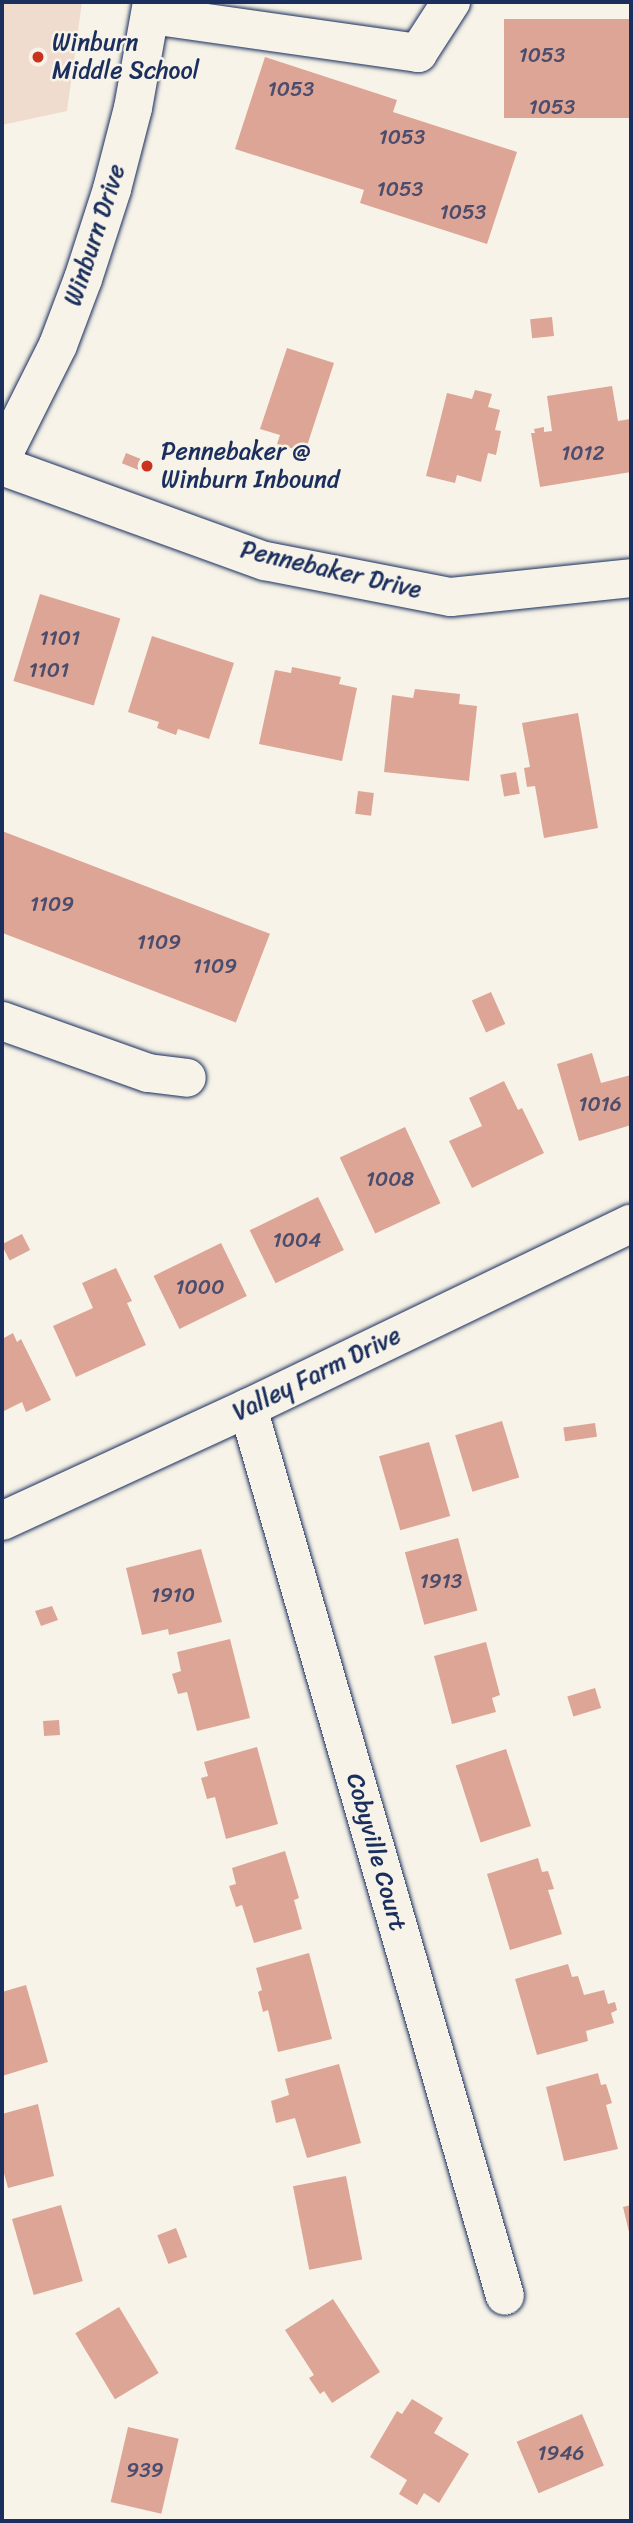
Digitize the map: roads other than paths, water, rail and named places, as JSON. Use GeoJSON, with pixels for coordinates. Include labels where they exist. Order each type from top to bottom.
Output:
{"type":"FeatureCollection","features":[{"type":"Feature","properties":{"kind":"street"},"geometry":{"type":"LineString","coordinates":[[151,8],[418,53],[451,2]]}},
{"type":"Feature","properties":{"kind":"street","name":"Winburn Drive"},"geometry":{"type":"LineString","coordinates":[[2,457],[58,345],[83,279],[116,175],[151,8]]}},
{"type":"Feature","properties":{"kind":"street","name":"Pennebaker Drive"},"geometry":{"type":"LineString","coordinates":[[2,466],[265,561],[451,597],[631,578]]}},
{"type":"Feature","properties":{"kind":"street"},"geometry":{"type":"LineString","coordinates":[[2,1021],[148,1073],[187,1078]]}},
{"type":"Feature","properties":{"kind":"street","name":"Valley Farm Drive"},"geometry":{"type":"LineString","coordinates":[[2,1521],[248,1408],[631,1224]]}},
{"type":"Feature","properties":{"kind":"street","name":"Cobyville Court"},"geometry":{"type":"LineString","coordinates":[[248,1408],[505,2296]]}},
{"type":"Feature","properties":{"kind":"place","name":"Winburn Middle School"},"geometry":{"type":"Point","coordinates":[38,57]}},
{"type":"Feature","properties":{"kind":"place","name":"Pennebaker @ Winburn Inbound"},"geometry":{"type":"Point","coordinates":[147,466]}}]}
